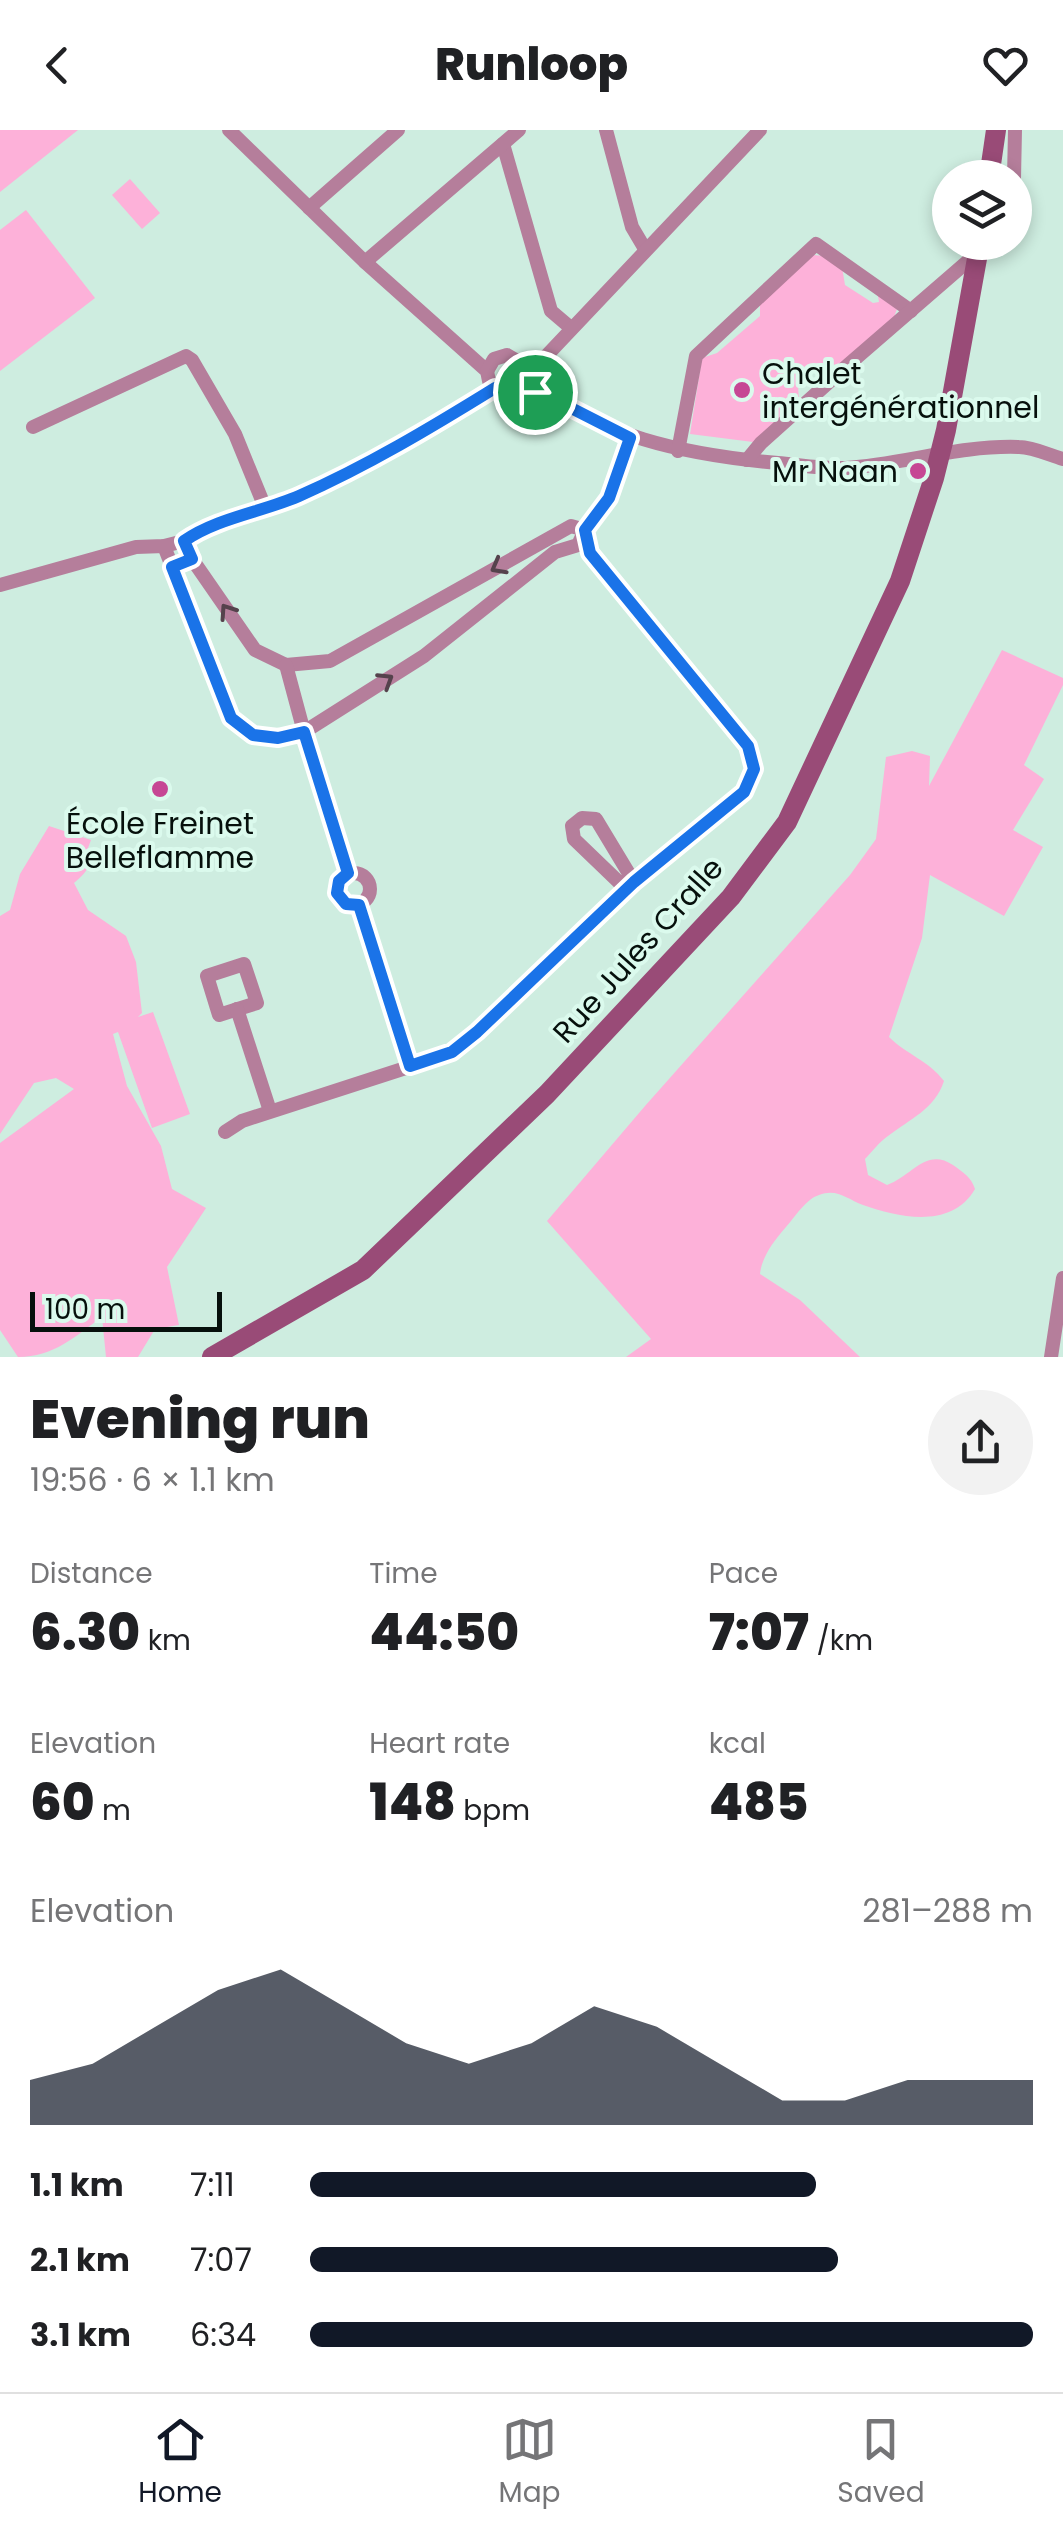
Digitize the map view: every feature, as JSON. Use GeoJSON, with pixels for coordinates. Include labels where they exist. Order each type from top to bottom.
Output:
{"type":"FeatureCollection","features":[{"type":"Feature","properties":{"kind":"street"},"geometry":{"type":"LineString","coordinates":[[230,130],[365,262],[487,371],[495,388],[504,391],[532,370],[753,132]]}},
{"type":"Feature","properties":{"kind":"street"},"geometry":{"type":"LineString","coordinates":[[309,208],[398,130]]}},
{"type":"Feature","properties":{"kind":"street"},"geometry":{"type":"LineString","coordinates":[[365,262],[519,130]]}},
{"type":"Feature","properties":{"kind":"street"},"geometry":{"type":"LineString","coordinates":[[606,130],[632,226],[645,249]]}},
{"type":"Feature","properties":{"kind":"street"},"geometry":{"type":"LineString","coordinates":[[992,160],[996,130]]}},
{"type":"Feature","properties":{"kind":"street"},"geometry":{"type":"LineString","coordinates":[[1014,160],[1015,130]]}},
{"type":"Feature","properties":{"kind":"street"},"geometry":{"type":"LineString","coordinates":[[504,144],[552,311],[570,328]]}},
{"type":"Feature","properties":{"kind":"street"},"geometry":{"type":"LineString","coordinates":[[678,450],[696,356],[816,244],[911,311]]}},
{"type":"Feature","properties":{"kind":"street"},"geometry":{"type":"LineString","coordinates":[[747,460],[761,443],[967,260]]}},
{"type":"Feature","properties":{"kind":"street","name":"Rue Jules Cralle"},"geometry":{"type":"LineString","coordinates":[[212,1357],[363,1270],[546,1094],[731,897],[787,822],[900,581],[940,453],[980,260]]}},
{"type":"Feature","properties":{"kind":"street"},"geometry":{"type":"LineString","coordinates":[[487,371],[494,359],[507,355],[519,362],[521,378]]}},
{"type":"Feature","properties":{"kind":"street"},"geometry":{"type":"LineString","coordinates":[[32,427],[186,356],[236,434],[266,510]]}},
{"type":"Feature","properties":{"kind":"street"},"geometry":{"type":"LineString","coordinates":[[521,378],[630,438],[678,450],[844,468],[940,453],[1023,447],[1063,458]]}},
{"type":"Feature","properties":{"kind":"street"},"geometry":{"type":"LineString","coordinates":[[0,585],[136,547],[184,541],[198,531],[266,510],[347,475],[495,388]]}},
{"type":"Feature","properties":{"kind":"street"},"geometry":{"type":"LineString","coordinates":[[164,546],[231,718],[253,735],[278,738],[304,732],[424,656],[555,552],[578,544],[609,498],[630,438]]}},
{"type":"Feature","properties":{"kind":"street"},"geometry":{"type":"LineString","coordinates":[[184,541],[192,559],[256,650],[286,665],[330,661],[571,526],[585,530]]}},
{"type":"Feature","properties":{"kind":"street"},"geometry":{"type":"LineString","coordinates":[[225,1132],[242,1120],[452,1052],[630,886],[744,792],[754,769],[748,746],[590,553],[585,530]]}},
{"type":"Feature","properties":{"kind":"street"},"geometry":{"type":"LineString","coordinates":[[172,567],[192,559]]}},
{"type":"Feature","properties":{"kind":"street"},"geometry":{"type":"LineString","coordinates":[[286,665],[348,873]]}},
{"type":"Feature","properties":{"kind":"street"},"geometry":{"type":"LineString","coordinates":[[582,818],[596,819],[630,886],[574,839],[572,826],[582,818]]}},
{"type":"Feature","properties":{"kind":"street"},"geometry":{"type":"LineString","coordinates":[[348,873],[361,874],[370,884],[369,896],[359,905],[346,904],[337,893],[339,881],[348,873]]}},
{"type":"Feature","properties":{"kind":"street"},"geometry":{"type":"LineString","coordinates":[[359,905],[410,1066]]}},
{"type":"Feature","properties":{"kind":"street"},"geometry":{"type":"LineString","coordinates":[[237,1009],[270,1111]]}},
{"type":"Feature","properties":{"kind":"street"},"geometry":{"type":"LineString","coordinates":[[1051,1357],[1063,1278]]}},
{"type":"Feature","properties":{"kind":"shaded area"},"geometry":{"type":"Polygon","coordinates":[[[0,130],[78,130],[0,192],[0,130]]]}},
{"type":"Feature","properties":{"kind":"shaded area"},"geometry":{"type":"Polygon","coordinates":[[[130,179],[160,213],[142,229],[112,195],[130,179]]]}},
{"type":"Feature","properties":{"kind":"shaded area"},"geometry":{"type":"Polygon","coordinates":[[[26,210],[95,298],[0,371],[0,230],[26,210]]]}},
{"type":"Feature","properties":{"kind":"shaded area"},"geometry":{"type":"Polygon","coordinates":[[[813,255],[825,256],[842,267],[845,285],[873,303],[879,302],[877,291],[897,309],[894,317],[840,365],[820,364],[798,385],[799,402],[753,442],[690,434],[702,358],[717,353],[760,316],[760,301],[813,255]]]}},
{"type":"Feature","properties":{"kind":"shaded area"},"geometry":{"type":"Polygon","coordinates":[[[1002,650],[1063,678],[1024,765],[1044,779],[1013,830],[1043,847],[1004,916],[930,875],[922,938],[889,1037],[944,1081],[928,1106],[885,1138],[865,1159],[868,1175],[887,1185],[927,1161],[943,1160],[967,1176],[975,1189],[953,1210],[924,1217],[893,1214],[825,1193],[805,1204],[773,1243],[760,1274],[800,1300],[860,1357],[626,1357],[651,1339],[547,1221],[850,875],[876,839],[886,757],[912,751],[930,756],[929,786],[1002,650]]]}},
{"type":"Feature","properties":{"kind":"shaded area"},"geometry":{"type":"Polygon","coordinates":[[[49,826],[91,840],[88,868],[74,883],[88,910],[126,936],[136,962],[142,1013],[138,1017],[153,1012],[190,1114],[152,1128],[118,1032],[113,1034],[127,1086],[161,1146],[172,1189],[206,1208],[167,1267],[179,1325],[155,1329],[138,1357],[106,1357],[102,1317],[63,1345],[31,1356],[18,1357],[0,1330],[0,1143],[74,1089],[56,1078],[34,1083],[0,1134],[0,916],[10,910],[20,874],[49,826]]]}},
{"type":"Feature","properties":{"kind":"place","name":"Chalet intergénérationnel"},"geometry":{"type":"Point","coordinates":[742,390]}},
{"type":"Feature","properties":{"kind":"place","name":"Mr Naan"},"geometry":{"type":"Point","coordinates":[918,471]}},
{"type":"Feature","properties":{"kind":"place","name":"École Freinet Belleflamme"},"geometry":{"type":"Point","coordinates":[160,789]}},
{"type":"Feature","properties":{"kind":"route"},"geometry":{"type":"LineString","coordinates":[[520,382],[535,392],[630,438],[609,498],[585,530],[590,553],[748,746],[754,769],[744,792],[634,882],[477,1032],[452,1052],[410,1066],[359,905],[346,904],[337,893],[339,881],[348,873],[304,732],[278,738],[253,735],[231,718],[172,567],[192,559],[184,541],[198,531],[266,510],[347,475],[495,388],[513,389],[520,382]]}}]}
